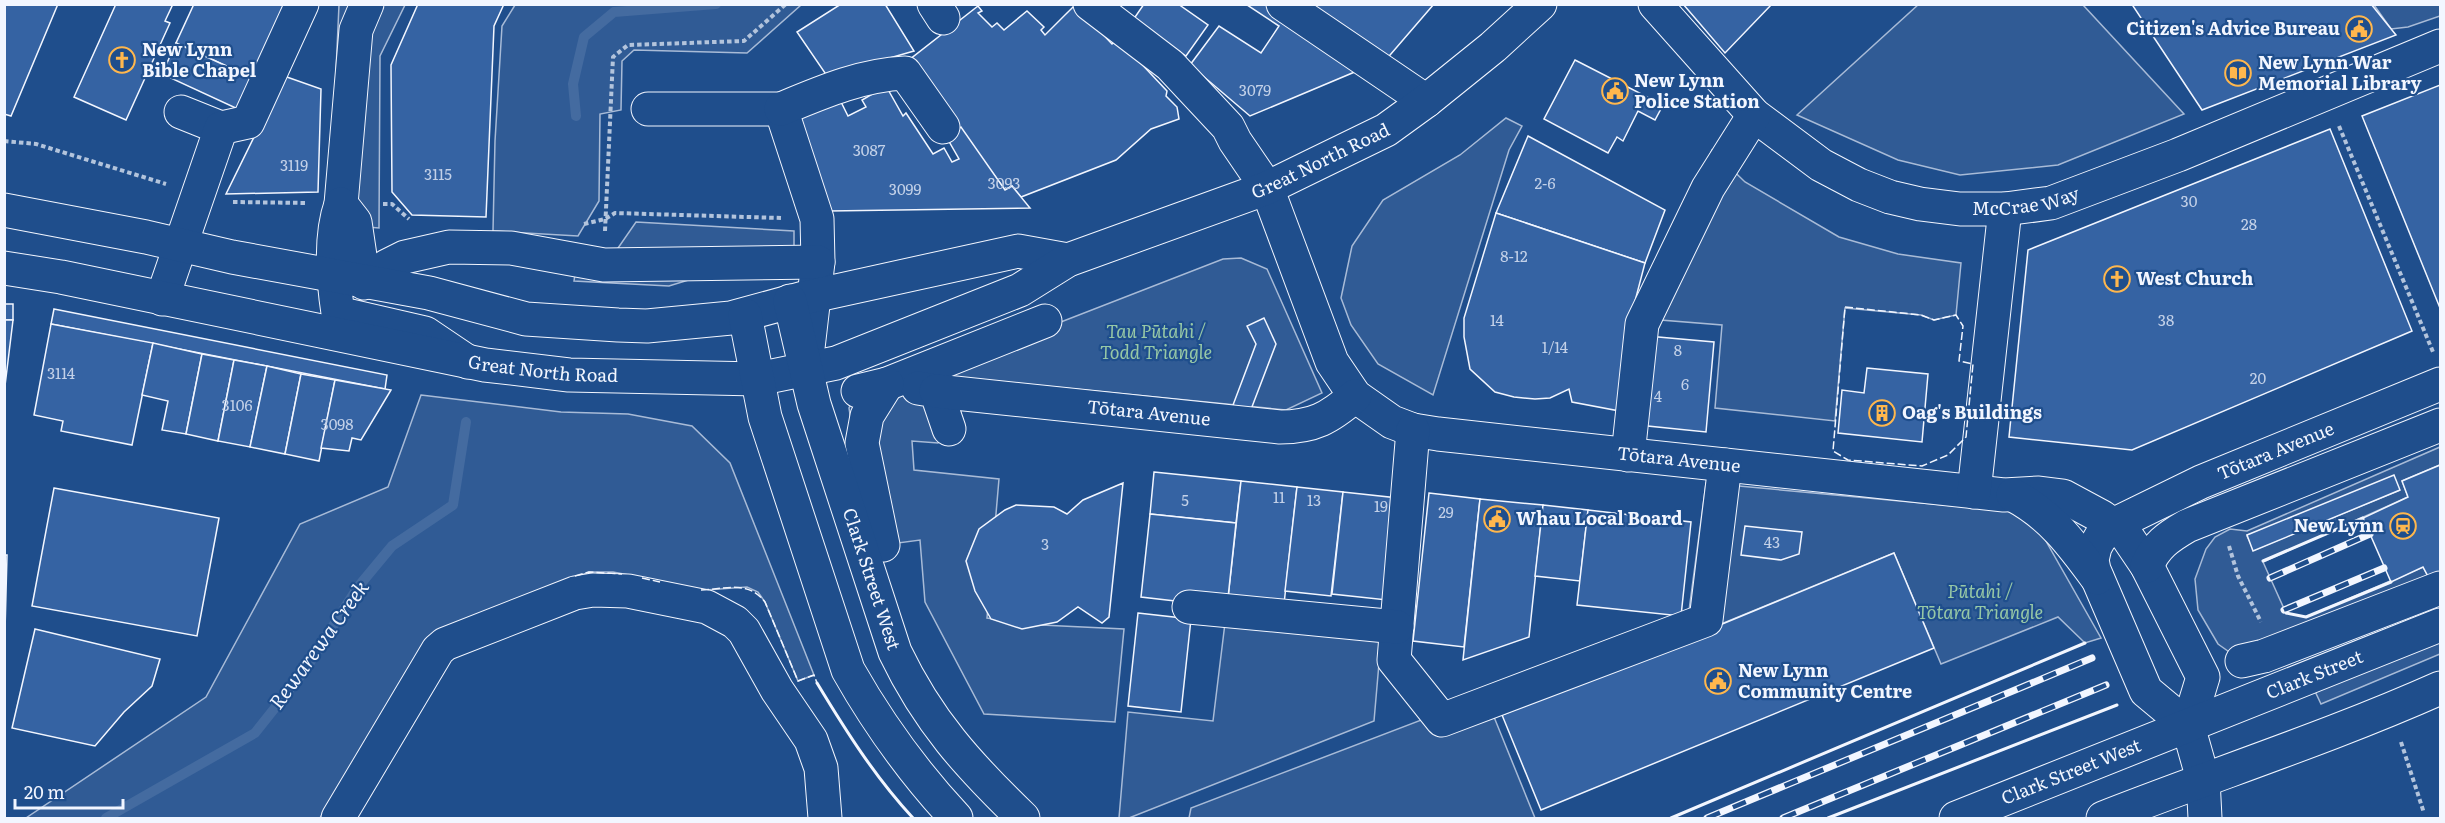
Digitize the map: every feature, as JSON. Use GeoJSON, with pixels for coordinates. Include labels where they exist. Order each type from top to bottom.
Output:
{"type":"FeatureCollection","features":[{"type":"Feature","properties":{"kind":"main road"},"geometry":{"type":"LineString","coordinates":[[181,112],[221,128],[248,123],[302,4]]}},
{"type":"Feature","properties":{"kind":"main road","name":"Tōtara Avenue"},"geometry":{"type":"LineString","coordinates":[[1090,4],[1170,65],[1228,127],[1267,188],[1332,362],[1355,396],[1392,422],[1413,429],[1628,455],[1974,492],[2013,495],[2039,493],[2063,496],[2083,505],[2113,525],[2126,536],[2147,566],[2203,677],[2188,726],[2145,691],[2097,578],[2092,560],[2100,538],[2113,525],[2192,486],[2439,373]]}},
{"type":"Feature","properties":{"kind":"main road"},"geometry":{"type":"LineString","coordinates":[[1283,4],[1426,101]]}},
{"type":"Feature","properties":{"kind":"main road","name":"Great North Road"},"geometry":{"type":"LineString","coordinates":[[4,268],[61,277],[468,362],[568,375],[758,379],[836,363],[895,337],[1010,294],[1068,260],[1267,188],[1386,130],[1493,47],[1540,4]]}},
{"type":"Feature","properties":{"kind":"main road","name":"McCrae Way"},"geometry":{"type":"LineString","coordinates":[[1655,4],[1754,115],[1821,165],[1859,185],[1890,196],[1920,204],[1960,209],[2005,209],[2051,202],[2178,155],[2440,46]]}},
{"type":"Feature","properties":{"kind":"main road"},"geometry":{"type":"LineString","coordinates":[[350,280],[334,232],[329,203],[358,7]]}},
{"type":"Feature","properties":{"kind":"main road"},"geometry":{"type":"LineString","coordinates":[[648,109],[781,109],[829,89],[878,74],[906,72],[943,127]]}},
{"type":"Feature","properties":{"kind":"main road","name":"Clark Street West"},"geometry":{"type":"LineString","coordinates":[[781,109],[818,219],[818,262],[802,299],[805,369],[823,434],[895,652],[912,688],[937,725],[963,758],[1023,819]]}},
{"type":"Feature","properties":{"kind":"main road"},"geometry":{"type":"LineString","coordinates":[[1628,455],[1642,324],[1707,188],[1754,115]]}},
{"type":"Feature","properties":{"kind":"main road"},"geometry":{"type":"LineString","coordinates":[[162,299],[221,128]]}},
{"type":"Feature","properties":{"kind":"main road"},"geometry":{"type":"LineString","coordinates":[[329,203],[355,222],[358,249],[338,313],[425,333],[468,362]]}},
{"type":"Feature","properties":{"kind":"main road"},"geometry":{"type":"LineString","coordinates":[[1974,492],[2005,209]]}},
{"type":"Feature","properties":{"kind":"main road"},"geometry":{"type":"LineString","coordinates":[[4,210],[350,280],[429,293],[526,319],[647,326],[703,322],[745,315],[802,299],[1018,251],[1068,260]]}},
{"type":"Feature","properties":{"kind":"main road"},"geometry":{"type":"LineString","coordinates":[[358,249],[385,259],[405,257],[449,246],[510,248],[604,265],[818,262]]}},
{"type":"Feature","properties":{"kind":"main road"},"geometry":{"type":"LineString","coordinates":[[350,280],[405,257]]}},
{"type":"Feature","properties":{"kind":"main road"},"geometry":{"type":"LineString","coordinates":[[745,315],[769,430],[848,670],[868,706],[904,756],[956,819]]}},
{"type":"Feature","properties":{"kind":"main road"},"geometry":{"type":"LineString","coordinates":[[883,544],[862,443],[877,381],[1045,321]]}},
{"type":"Feature","properties":{"kind":"main road","name":"Tōtara Avenue"},"geometry":{"type":"LineString","coordinates":[[877,381],[936,391],[1280,427],[1311,425],[1324,419],[1355,396]]}},
{"type":"Feature","properties":{"kind":"main road"},"geometry":{"type":"LineString","coordinates":[[936,391],[948,429]]}},
{"type":"Feature","properties":{"kind":"main road","name":"Tōtara Avenue"},"geometry":{"type":"LineString","coordinates":[[2147,566],[2157,548],[2169,536],[2187,526],[2440,425]]}},
{"type":"Feature","properties":{"kind":"main road"},"geometry":{"type":"LineString","coordinates":[[1413,429],[1394,660],[1442,720],[1706,620],[1725,465]]}},
{"type":"Feature","properties":{"kind":"main road","name":"Tōtara Avenue"},"geometry":{"type":"LineString","coordinates":[[2013,495],[2049,519],[2066,536],[2097,578]]}},
{"type":"Feature","properties":{"kind":"main road"},"geometry":{"type":"LineString","coordinates":[[2263,658],[2440,588]]}},
{"type":"Feature","properties":{"kind":"main road"},"geometry":{"type":"LineString","coordinates":[[338,819],[438,650],[445,644],[575,593],[593,590],[616,590],[707,607],[723,614],[744,631],[777,690],[811,740],[821,768],[825,819]]}},
{"type":"Feature","properties":{"kind":"main road"},"geometry":{"type":"LineString","coordinates":[[1189,607],[1397,627]]}},
{"type":"Feature","properties":{"kind":"main road","name":"Clark Street"},"geometry":{"type":"LineString","coordinates":[[2188,726],[2440,625]]}},
{"type":"Feature","properties":{"kind":"main road"},"geometry":{"type":"LineString","coordinates":[[2103,819],[2203,779],[2389,711],[2440,688]]}},
{"type":"Feature","properties":{"kind":"main road"},"geometry":{"type":"LineString","coordinates":[[2188,726],[2203,779],[2205,819]]}},
{"type":"Feature","properties":{"kind":"main road","name":"Clark Street West"},"geometry":{"type":"LineString","coordinates":[[1956,819],[2188,726]]}},
{"type":"Feature","properties":{"kind":"path"},"geometry":{"type":"LineString","coordinates":[[2325,92],[2439,373]]}},
{"type":"Feature","properties":{"kind":"path"},"geometry":{"type":"LineString","coordinates":[[4,141],[36,144],[223,202],[329,203]]}},
{"type":"Feature","properties":{"kind":"path"},"geometry":{"type":"LineString","coordinates":[[604,240],[605,200]]}},
{"type":"Feature","properties":{"kind":"path"},"geometry":{"type":"LineString","coordinates":[[380,204],[392,204],[411,221]]}},
{"type":"Feature","properties":{"kind":"path"},"geometry":{"type":"LineString","coordinates":[[574,224],[605,219],[615,213],[789,218]]}},
{"type":"Feature","properties":{"kind":"path"},"geometry":{"type":"LineString","coordinates":[[2227,540],[2263,658]]}},
{"type":"Feature","properties":{"kind":"path"},"geometry":{"type":"LineString","coordinates":[[2399,738],[2424,813]]}},
{"type":"Feature","properties":{"kind":"shaded area"},"geometry":{"type":"Polygon","coordinates":[[[1919,4],[2083,5],[2184,114],[2058,165],[1960,175],[1898,160],[1797,115],[1919,4]]]}},
{"type":"Feature","properties":{"kind":"shaded area"},"geometry":{"type":"Polygon","coordinates":[[[339,5],[405,5],[380,56],[379,228],[329,224],[339,5]]]}},
{"type":"Feature","properties":{"kind":"shaded area"},"geometry":{"type":"Polygon","coordinates":[[[515,5],[801,5],[747,53],[634,50],[622,61],[621,110],[600,114],[599,201],[578,236],[493,231],[495,141],[502,26],[515,5]]]}},
{"type":"Feature","properties":{"kind":"shaded area"},"geometry":{"type":"Polygon","coordinates":[[[2374,5],[2440,5],[2440,16],[2408,27],[2391,29],[2374,5]]]}},
{"type":"Feature","properties":{"kind":"shaded area"},"geometry":{"type":"Polygon","coordinates":[[[1506,118],[1522,126],[1509,150],[1433,395],[1378,364],[1351,325],[1341,298],[1352,246],[1383,200],[1460,155],[1506,118]]]}},
{"type":"Feature","properties":{"kind":"shaded area"},"geometry":{"type":"Polygon","coordinates":[[[1712,150],[1745,182],[1839,237],[1898,254],[1961,263],[1956,315],[1934,320],[1921,315],[1845,308],[1835,421],[1715,408],[1722,325],[1636,318],[1712,150]]]}},
{"type":"Feature","properties":{"kind":"shaded area"},"geometry":{"type":"Polygon","coordinates":[[[636,222],[794,231],[794,276],[695,278],[669,286],[574,281],[579,248],[616,251],[636,222]]]}},
{"type":"Feature","properties":{"kind":"shaded area"},"geometry":{"type":"Polygon","coordinates":[[[1241,258],[1267,269],[1322,393],[1286,410],[983,380],[938,443],[912,441],[914,470],[999,479],[987,618],[1041,625],[1124,629],[1115,722],[984,714],[925,602],[920,540],[883,545],[855,448],[849,408],[867,375],[1048,327],[1223,259],[1241,258]]]}},
{"type":"Feature","properties":{"kind":"shaded area"},"geometry":{"type":"Polygon","coordinates":[[[421,395],[561,412],[628,414],[692,426],[730,463],[814,675],[798,681],[765,602],[758,592],[747,587],[692,591],[655,580],[613,572],[589,572],[431,637],[320,818],[26,818],[206,697],[300,524],[388,487],[421,395]]]}},
{"type":"Feature","properties":{"kind":"shaded area"},"geometry":{"type":"Polygon","coordinates":[[[2440,447],[2440,465],[2402,481],[2408,497],[2263,562],[2286,613],[2306,617],[2423,567],[2431,582],[2242,661],[2218,644],[2198,610],[2195,579],[2206,549],[2215,537],[2230,529],[2247,531],[2440,447]],[[2400,490],[2247,535],[2254,550],[2400,490]]]}},
{"type":"Feature","properties":{"kind":"shaded area"},"geometry":{"type":"Polygon","coordinates":[[[1706,483],[2030,513],[2101,638],[2085,643],[2058,617],[1941,664],[1894,553],[1494,717],[1535,818],[1189,818],[1191,808],[1688,618],[1706,483]]]}},
{"type":"Feature","properties":{"kind":"shaded area"},"geometry":{"type":"Polygon","coordinates":[[[1225,623],[1381,640],[1374,721],[1129,818],[1119,818],[1128,712],[1213,721],[1225,623]]]}},
{"type":"Feature","properties":{"kind":"shaded area"},"geometry":{"type":"Polygon","coordinates":[[[2440,638],[2440,654],[2321,704],[2313,687],[2440,638]]]}},
{"type":"Feature","properties":{"kind":"building"},"geometry":{"type":"Polygon","coordinates":[[[4,4],[58,4],[11,116],[4,114],[4,4]]]}},
{"type":"Feature","properties":{"kind":"building","name":"New Lynn Bible Chapel"},"geometry":{"type":"Polygon","coordinates":[[[116,4],[173,4],[165,21],[170,23],[126,120],[74,97],[116,4]]]}},
{"type":"Feature","properties":{"kind":"building"},"geometry":{"type":"Polygon","coordinates":[[[194,4],[284,4],[255,79],[176,43],[194,4]]]}},
{"type":"Feature","properties":{"kind":"building"},"geometry":{"type":"Polygon","coordinates":[[[418,4],[504,4],[494,26],[486,217],[412,215],[392,192],[391,65],[418,4]]]}},
{"type":"Feature","properties":{"kind":"building"},"geometry":{"type":"Polygon","coordinates":[[[841,4],[885,4],[914,51],[827,76],[797,32],[841,4]]]}},
{"type":"Feature","properties":{"kind":"building"},"geometry":{"type":"Polygon","coordinates":[[[1144,4],[1178,4],[1208,25],[1186,56],[1133,20],[1144,4]]]}},
{"type":"Feature","properties":{"kind":"building"},"geometry":{"type":"Polygon","coordinates":[[[1286,4],[1376,63],[1250,116],[1190,65],[1219,26],[1261,53],[1279,26],[1247,5],[1286,4]]]}},
{"type":"Feature","properties":{"kind":"building"},"geometry":{"type":"Polygon","coordinates":[[[1296,4],[1434,4],[1384,62],[1296,4]]]}},
{"type":"Feature","properties":{"kind":"building"},"geometry":{"type":"Polygon","coordinates":[[[1683,4],[1772,4],[1725,53],[1683,4]]]}},
{"type":"Feature","properties":{"kind":"building","name":"New Lynn War Memorial Library"},"geometry":{"type":"Polygon","coordinates":[[[2136,4],[2371,4],[2396,35],[2202,110],[2133,6],[2136,4]]]}},
{"type":"Feature","properties":{"kind":"building"},"geometry":{"type":"Polygon","coordinates":[[[1075,5],[1112,44],[1118,39],[1167,91],[1166,96],[1177,107],[1179,119],[1151,129],[1116,160],[1021,197],[1012,186],[1005,190],[909,60],[978,6],[982,11],[978,13],[992,27],[997,23],[1004,30],[1027,11],[1044,27],[1041,30],[1045,35],[1075,5]]]}},
{"type":"Feature","properties":{"kind":"building"},"geometry":{"type":"Polygon","coordinates":[[[176,43],[255,79],[240,110],[162,74],[176,43]]]}},
{"type":"Feature","properties":{"kind":"building"},"geometry":{"type":"Polygon","coordinates":[[[1575,60],[1663,105],[1655,120],[1638,111],[1623,141],[1617,137],[1608,153],[1544,119],[1575,60]]]}},
{"type":"Feature","properties":{"kind":"building"},"geometry":{"type":"Polygon","coordinates":[[[284,76],[321,89],[318,192],[226,194],[284,76]]]}},
{"type":"Feature","properties":{"kind":"building"},"geometry":{"type":"Polygon","coordinates":[[[2440,85],[2440,308],[2362,116],[2440,85]]]}},
{"type":"Feature","properties":{"kind":"building"},"geometry":{"type":"Polygon","coordinates":[[[886,86],[903,116],[906,113],[933,154],[944,148],[952,162],[959,159],[947,138],[961,127],[1005,190],[1012,186],[1030,208],[829,211],[795,121],[840,100],[848,116],[866,107],[862,100],[886,86]]]}},
{"type":"Feature","properties":{"kind":"building"},"geometry":{"type":"Polygon","coordinates":[[[2330,129],[2412,331],[2132,450],[2009,437],[2028,250],[2330,129]]]}},
{"type":"Feature","properties":{"kind":"building"},"geometry":{"type":"Polygon","coordinates":[[[1528,136],[1665,210],[1645,263],[1496,213],[1528,136]]]}},
{"type":"Feature","properties":{"kind":"building"},"geometry":{"type":"Polygon","coordinates":[[[1496,213],[1645,263],[1629,324],[1625,412],[1572,402],[1569,389],[1550,398],[1535,399],[1495,392],[1470,369],[1464,337],[1464,318],[1496,213]]]}},
{"type":"Feature","properties":{"kind":"building"},"geometry":{"type":"Polygon","coordinates":[[[4,304],[13,304],[13,320],[4,320],[4,304]]]}},
{"type":"Feature","properties":{"kind":"building"},"geometry":{"type":"Polygon","coordinates":[[[54,309],[387,375],[385,389],[51,324],[54,309]]]}},
{"type":"Feature","properties":{"kind":"building"},"geometry":{"type":"Polygon","coordinates":[[[1264,318],[1276,344],[1250,412],[1233,405],[1256,344],[1247,326],[1264,318]]]}},
{"type":"Feature","properties":{"kind":"building"},"geometry":{"type":"Polygon","coordinates":[[[4,320],[13,320],[4,394],[4,320]]]}},
{"type":"Feature","properties":{"kind":"building"},"geometry":{"type":"Polygon","coordinates":[[[51,324],[153,343],[132,445],[61,431],[63,421],[34,415],[51,324]]]}},
{"type":"Feature","properties":{"kind":"building"},"geometry":{"type":"Polygon","coordinates":[[[1647,336],[1714,342],[1706,432],[1638,425],[1647,336]]]}},
{"type":"Feature","properties":{"kind":"building"},"geometry":{"type":"Polygon","coordinates":[[[153,343],[202,354],[186,434],[162,430],[168,401],[142,395],[153,343]]]}},
{"type":"Feature","properties":{"kind":"building"},"geometry":{"type":"Polygon","coordinates":[[[202,354],[234,360],[218,441],[186,434],[202,354]]]}},
{"type":"Feature","properties":{"kind":"building"},"geometry":{"type":"Polygon","coordinates":[[[234,360],[267,366],[250,447],[218,441],[234,360]]]}},
{"type":"Feature","properties":{"kind":"building"},"geometry":{"type":"Polygon","coordinates":[[[267,366],[301,374],[285,454],[250,447],[267,366]]]}},
{"type":"Feature","properties":{"kind":"building","name":"Oag's Buildings"},"geometry":{"type":"Polygon","coordinates":[[[1867,368],[1928,374],[1922,442],[1838,433],[1842,390],[1864,393],[1867,368]]]}},
{"type":"Feature","properties":{"kind":"building"},"geometry":{"type":"Polygon","coordinates":[[[301,374],[335,380],[319,461],[285,454],[301,374]]]}},
{"type":"Feature","properties":{"kind":"building"},"geometry":{"type":"Polygon","coordinates":[[[335,380],[391,390],[361,440],[352,438],[349,451],[321,448],[335,380]]]}},
{"type":"Feature","properties":{"kind":"building","name":"New Lynn"},"geometry":{"type":"Polygon","coordinates":[[[2440,465],[2440,578],[2431,582],[2423,567],[2391,582],[2363,518],[2408,497],[2402,481],[2440,465]]]}},
{"type":"Feature","properties":{"kind":"building"},"geometry":{"type":"Polygon","coordinates":[[[1154,472],[1241,481],[1236,523],[1150,514],[1154,472]]]}},
{"type":"Feature","properties":{"kind":"building"},"geometry":{"type":"Polygon","coordinates":[[[2394,475],[2400,490],[2253,551],[2247,535],[2394,475]]]}},
{"type":"Feature","properties":{"kind":"building"},"geometry":{"type":"Polygon","coordinates":[[[1241,481],[1297,487],[1283,613],[1227,607],[1241,481]]]}},
{"type":"Feature","properties":{"kind":"building"},"geometry":{"type":"Polygon","coordinates":[[[1123,483],[1109,617],[1102,623],[1078,607],[1057,622],[1022,629],[991,619],[975,591],[966,561],[979,529],[1016,505],[1054,507],[1067,514],[1083,500],[1123,483]]]}},
{"type":"Feature","properties":{"kind":"building"},"geometry":{"type":"Polygon","coordinates":[[[1297,487],[1343,492],[1331,596],[1285,591],[1297,487]]]}},
{"type":"Feature","properties":{"kind":"building"},"geometry":{"type":"Polygon","coordinates":[[[54,488],[219,518],[197,636],[32,606],[54,488]]]}},
{"type":"Feature","properties":{"kind":"building"},"geometry":{"type":"Polygon","coordinates":[[[1343,492],[1398,498],[1387,600],[1332,594],[1343,492]]]}},
{"type":"Feature","properties":{"kind":"building"},"geometry":{"type":"Polygon","coordinates":[[[1429,493],[1480,499],[1464,647],[1413,641],[1429,493]]]}},
{"type":"Feature","properties":{"kind":"building"},"geometry":{"type":"Polygon","coordinates":[[[1480,499],[1543,505],[1529,637],[1463,660],[1480,499]]]}},
{"type":"Feature","properties":{"kind":"building"},"geometry":{"type":"Polygon","coordinates":[[[1543,505],[1588,510],[1580,581],[1535,576],[1543,505]]]}},
{"type":"Feature","properties":{"kind":"building"},"geometry":{"type":"Polygon","coordinates":[[[1588,510],[1691,522],[1681,616],[1577,605],[1588,510]]]}},
{"type":"Feature","properties":{"kind":"building"},"geometry":{"type":"Polygon","coordinates":[[[1150,514],[1236,523],[1227,607],[1141,597],[1150,514]]]}},
{"type":"Feature","properties":{"kind":"building"},"geometry":{"type":"Polygon","coordinates":[[[1745,526],[1802,532],[1799,554],[1781,560],[1741,555],[1745,526]]]}},
{"type":"Feature","properties":{"kind":"building","name":"New Lynn Community Centre"},"geometry":{"type":"Polygon","coordinates":[[[1894,553],[1934,648],[1541,810],[1502,715],[1894,553]]]}},
{"type":"Feature","properties":{"kind":"building"},"geometry":{"type":"Polygon","coordinates":[[[4,555],[7,555],[4,669],[4,555]]]}},
{"type":"Feature","properties":{"kind":"building"},"geometry":{"type":"Polygon","coordinates":[[[1138,613],[1191,619],[1181,712],[1128,706],[1138,613]]]}},
{"type":"Feature","properties":{"kind":"building"},"geometry":{"type":"Polygon","coordinates":[[[35,629],[160,659],[152,686],[124,712],[95,746],[12,728],[35,629]]]}},
{"type":"Feature","properties":{"kind":"waterway","name":"Rewarewa Creek"},"geometry":{"type":"LineString","coordinates":[[576,116],[573,84],[584,37],[614,12],[716,4]]}},
{"type":"Feature","properties":{"kind":"waterway","name":"Rewarewa Creek"},"geometry":{"type":"LineString","coordinates":[[106,818],[255,733],[305,670],[358,587],[392,546],[453,505],[466,422]]}},
{"type":"Feature","properties":{"kind":"railway"},"geometry":{"type":"LineString","coordinates":[[2270,578],[2370,534]]}},
{"type":"Feature","properties":{"kind":"railway"},"geometry":{"type":"LineString","coordinates":[[2284,610],[2384,568]]}},
{"type":"Feature","properties":{"kind":"railway"},"geometry":{"type":"LineString","coordinates":[[1707,818],[2092,658]]}},
{"type":"Feature","properties":{"kind":"railway"},"geometry":{"type":"LineString","coordinates":[[1783,818],[2106,685]]}},
{"type":"Feature","properties":{"kind":"fence"},"geometry":{"type":"LineString","coordinates":[[1845,307],[1921,315],[1934,320],[1956,315],[1963,326],[1959,361],[1973,364],[1966,437],[1948,455],[1922,466],[1848,460],[1833,451],[1845,307]]}},
{"type":"Feature","properties":{"kind":"fence"},"geometry":{"type":"LineString","coordinates":[[575,576],[589,572],[622,574]]}},
{"type":"Feature","properties":{"kind":"fence"},"geometry":{"type":"LineString","coordinates":[[642,578],[660,582]]}},
{"type":"Feature","properties":{"kind":"fence"},"geometry":{"type":"LineString","coordinates":[[701,590],[736,587],[758,595],[765,602],[798,681],[814,675],[817,683]]}},
{"type":"Feature","properties":{"kind":"wall"},"geometry":{"type":"LineString","coordinates":[[2263,561],[2363,518]]}},
{"type":"Feature","properties":{"kind":"wall"},"geometry":{"type":"LineString","coordinates":[[2286,613],[2306,617],[2391,582]]}},
{"type":"Feature","properties":{"kind":"wall"},"geometry":{"type":"LineString","coordinates":[[1671,818],[2085,643]]}},
{"type":"Feature","properties":{"kind":"wall"},"geometry":{"type":"LineString","coordinates":[[817,683],[862,753],[913,818]]}},
{"type":"Feature","properties":{"kind":"wall"},"geometry":{"type":"LineString","coordinates":[[1828,818],[2117,705]]}},
{"type":"Feature","properties":{"kind":"place","name":"Citizen's Advice Bureau"},"geometry":{"type":"Point","coordinates":[2359,29]}},
{"type":"Feature","properties":{"kind":"place","name":"New Lynn Bible Chapel"},"geometry":{"type":"Point","coordinates":[122,60]}},
{"type":"Feature","properties":{"kind":"place","name":"New Lynn War Memorial Library"},"geometry":{"type":"Point","coordinates":[2238,73]}},
{"type":"Feature","properties":{"kind":"place","name":"New Lynn Police Station"},"geometry":{"type":"Point","coordinates":[1615,91]}},
{"type":"Feature","properties":{"kind":"place","name":"West Church"},"geometry":{"type":"Point","coordinates":[2117,279]}},
{"type":"Feature","properties":{"kind":"place","name":"Oag's Buildings"},"geometry":{"type":"Point","coordinates":[1882,413]}},
{"type":"Feature","properties":{"kind":"place","name":"Whau Local Board"},"geometry":{"type":"Point","coordinates":[1497,519]}},
{"type":"Feature","properties":{"kind":"place","name":"New Lynn"},"geometry":{"type":"Point","coordinates":[2403,526]}},
{"type":"Feature","properties":{"kind":"place","name":"New Lynn Community Centre"},"geometry":{"type":"Point","coordinates":[1718,681]}},
{"type":"Feature","properties":{"kind":"park label","name":"Tau Pūtahi / Todd Triangle"},"geometry":{"type":"Point","coordinates":[1156,342]}},
{"type":"Feature","properties":{"kind":"park label","name":"Pūtahi / Tōtara Triangle"},"geometry":{"type":"Point","coordinates":[1980,602]}}]}
